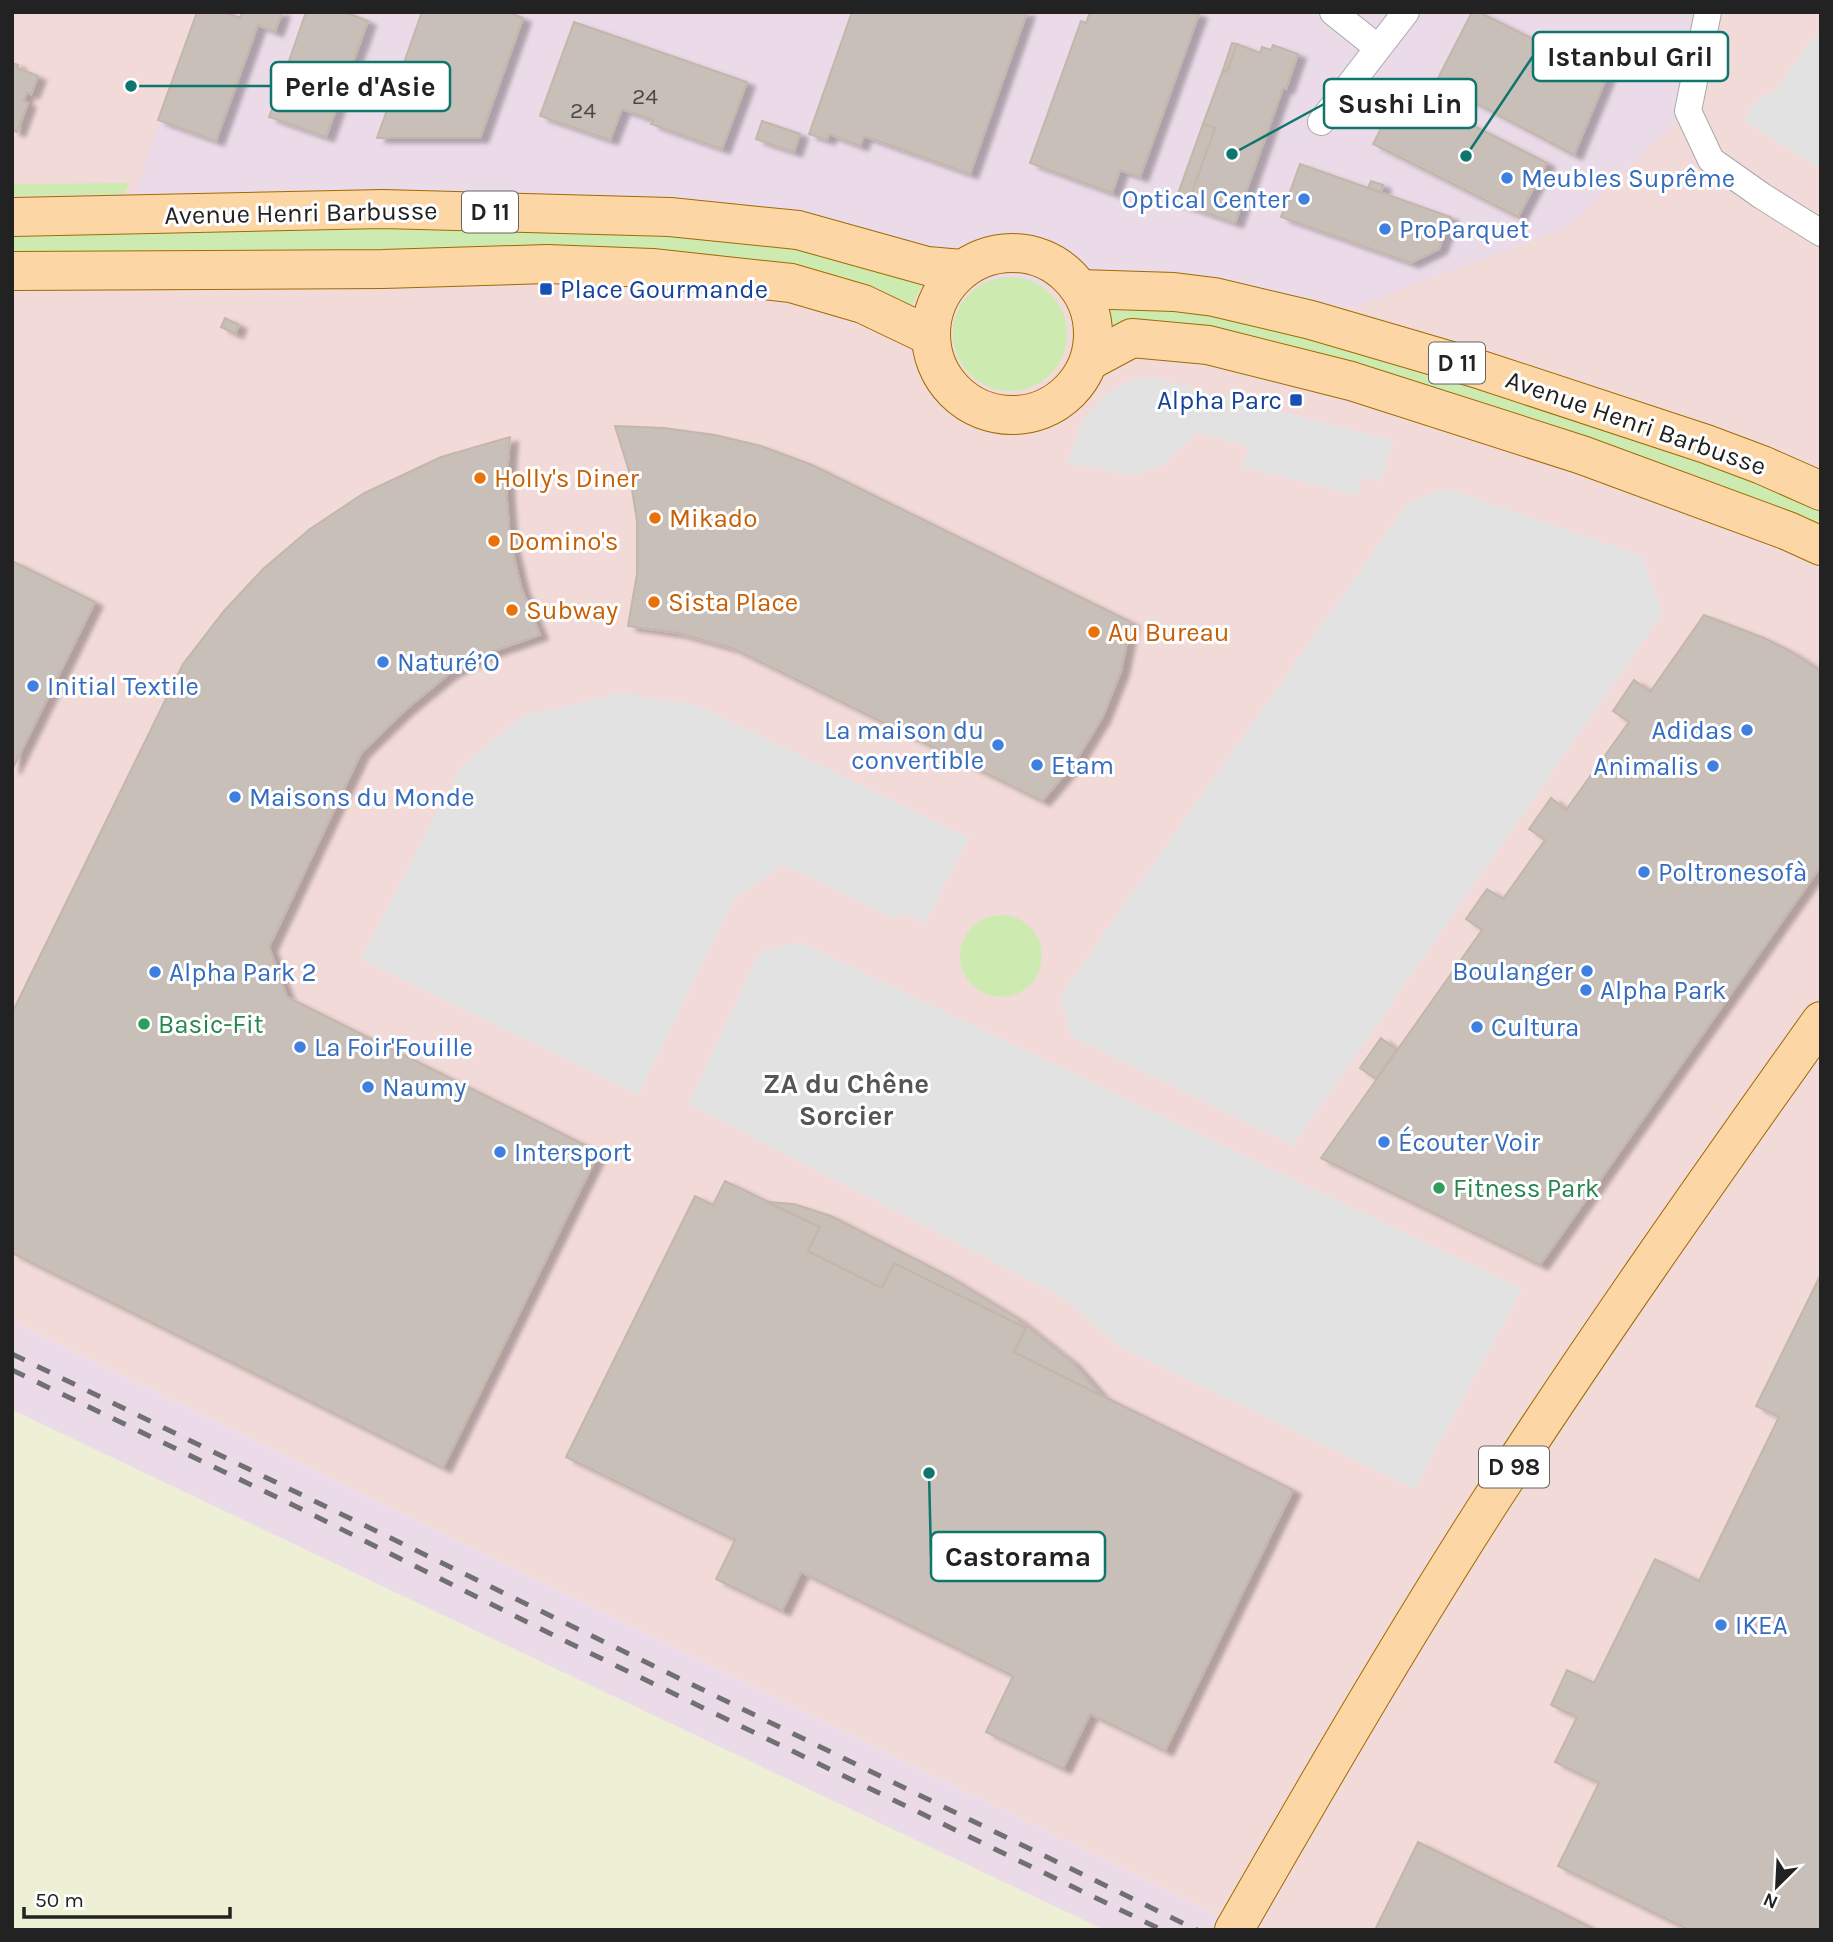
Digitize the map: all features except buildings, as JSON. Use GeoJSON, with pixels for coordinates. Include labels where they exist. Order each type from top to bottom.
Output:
{"type":"FeatureCollection","features":[{"type":"Feature","properties":{"kind":"main road","name":"Avenue Henri Barbusse"},"geometry":{"type":"LineString","coordinates":[[12,218],[383,209],[670,217],[798,230],[927,267],[962,269]]}},
{"type":"Feature","properties":{"kind":"main road"},"geometry":{"type":"LineString","coordinates":[[1020,253],[1044,259],[1064,271],[1080,289],[1091,312],[1094,337],[1089,361],[1076,385],[1056,403],[1030,414],[1009,416],[987,412],[968,403],[951,388],[936,364],[930,336],[933,315],[941,294],[962,269],[996,254],[1020,253]]}},
{"type":"Feature","properties":{"kind":"main road","name":"D 11"},"geometry":{"type":"LineString","coordinates":[[12,271],[383,269],[547,264],[652,268],[791,283],[863,304],[930,336]]}},
{"type":"Feature","properties":{"kind":"main road","name":"Avenue Henri Barbusse"},"geometry":{"type":"LineString","coordinates":[[1080,289],[1200,295],[1311,320],[1475,368],[1706,444],[1821,491]]}},
{"type":"Feature","properties":{"kind":"main road","name":"Avenue Henri Barbusse"},"geometry":{"type":"LineString","coordinates":[[1089,361],[1132,338],[1208,345],[1351,381],[1582,454],[1788,531],[1821,546]]}},
{"type":"Feature","properties":{"kind":"main road","name":"D 98"},"geometry":{"type":"LineString","coordinates":[[1234,1930],[1352,1725],[1489,1505],[1665,1240],[1821,1021]]}},
{"type":"Feature","properties":{"kind":"street"},"geometry":{"type":"LineString","coordinates":[[1333,12],[1378,48]]}},
{"type":"Feature","properties":{"kind":"street"},"geometry":{"type":"LineString","coordinates":[[1321,122],[1406,12]]}},
{"type":"Feature","properties":{"kind":"street"},"geometry":{"type":"LineString","coordinates":[[1709,12],[1688,111],[1712,160],[1821,233]]}},
{"type":"Feature","properties":{"kind":"shaded area"},"geometry":{"type":"Polygon","coordinates":[[[12,12],[1821,12],[1821,1930],[1247,1930],[12,1321],[12,12]]]}},
{"type":"Feature","properties":{"kind":"shaded area"},"geometry":{"type":"Polygon","coordinates":[[[196,12],[1709,12],[1688,111],[1566,228],[1354,307],[1080,289],[128,215],[196,12]]]}},
{"type":"Feature","properties":{"kind":"shaded area"},"geometry":{"type":"Polygon","coordinates":[[[1821,32],[1821,169],[1744,121],[1754,103],[1779,87],[1806,46],[1821,32]]]}},
{"type":"Feature","properties":{"kind":"shaded area"},"geometry":{"type":"Polygon","coordinates":[[[1148,376],[1393,441],[1381,482],[1362,477],[1357,496],[1243,467],[1248,447],[1197,433],[1160,467],[1131,475],[1067,463],[1082,422],[1101,398],[1126,382],[1148,376]]]}},
{"type":"Feature","properties":{"kind":"shaded area"},"geometry":{"type":"Polygon","coordinates":[[[1444,488],[1643,556],[1662,614],[1293,1146],[1071,1036],[1060,996],[1408,503],[1444,488]]]}},
{"type":"Feature","properties":{"kind":"shaded area"},"geometry":{"type":"Polygon","coordinates":[[[621,693],[697,705],[969,838],[925,924],[902,913],[895,919],[783,865],[735,899],[638,1095],[361,959],[461,767],[523,716],[621,693]]]}},
{"type":"Feature","properties":{"kind":"shaded area"},"geometry":{"type":"Polygon","coordinates":[[[800,942],[1522,1289],[1415,1489],[1120,1347],[1064,1298],[688,1104],[759,953],[800,942]]]}},
{"type":"Feature","properties":{"kind":"shaded area"},"geometry":{"type":"Polygon","coordinates":[[[12,1321],[1247,1930],[1104,1930],[12,1410],[12,1321]]]}},
{"type":"Feature","properties":{"kind":"green space"},"geometry":{"type":"Polygon","coordinates":[[[12,183],[130,183],[124,194],[12,196],[12,183]]]}},
{"type":"Feature","properties":{"kind":"green space"},"geometry":{"type":"Polygon","coordinates":[[[454,227],[646,232],[819,249],[923,284],[910,309],[811,270],[713,255],[595,249],[12,253],[12,232],[454,227]]]}},
{"type":"Feature","properties":{"kind":"green space"},"geometry":{"type":"Polygon","coordinates":[[[1010,277],[1032,281],[1050,294],[1063,312],[1067,334],[1063,356],[1050,374],[1032,387],[1010,391],[988,387],[970,374],[957,356],[953,334],[957,312],[970,294],[988,281],[1010,277]]]}},
{"type":"Feature","properties":{"kind":"green space"},"geometry":{"type":"Polygon","coordinates":[[[1097,303],[1223,313],[1581,418],[1821,506],[1821,530],[1727,493],[1102,334],[1097,303]]]}},
{"type":"Feature","properties":{"kind":"green space"},"geometry":{"type":"Polygon","coordinates":[[[1001,915],[1017,918],[1030,927],[1039,940],[1042,956],[1039,972],[1030,985],[1017,994],[1001,997],[985,994],[972,985],[963,972],[960,956],[963,940],[972,927],[985,918],[1001,915]]]}},
{"type":"Feature","properties":{"kind":"green space"},"geometry":{"type":"Polygon","coordinates":[[[12,1410],[1104,1930],[12,1930],[12,1410]]]}},
{"type":"Feature","properties":{"kind":"railway"},"geometry":{"type":"LineString","coordinates":[[12,1354],[1197,1930]]}},
{"type":"Feature","properties":{"kind":"railway"},"geometry":{"type":"LineString","coordinates":[[12,1370],[1162,1930]]}},
{"type":"Feature","properties":{"kind":"place","name":"Perle d'Asie"},"geometry":{"type":"Point","coordinates":[131,86]}},
{"type":"Feature","properties":{"kind":"place","name":"Sushi Lin"},"geometry":{"type":"Point","coordinates":[1232,154]}},
{"type":"Feature","properties":{"kind":"place","name":"Istanbul Gril"},"geometry":{"type":"Point","coordinates":[1466,156]}},
{"type":"Feature","properties":{"kind":"place","name":"Meubles Suprême"},"geometry":{"type":"Point","coordinates":[1507,178]}},
{"type":"Feature","properties":{"kind":"place","name":"Optical Center"},"geometry":{"type":"Point","coordinates":[1304,199]}},
{"type":"Feature","properties":{"kind":"place","name":"ProParquet"},"geometry":{"type":"Point","coordinates":[1385,229]}},
{"type":"Feature","properties":{"kind":"place","name":"Place Gourmande"},"geometry":{"type":"Point","coordinates":[546,289]}},
{"type":"Feature","properties":{"kind":"place","name":"Alpha Parc"},"geometry":{"type":"Point","coordinates":[1296,400]}},
{"type":"Feature","properties":{"kind":"place","name":"Holly's Diner"},"geometry":{"type":"Point","coordinates":[480,478]}},
{"type":"Feature","properties":{"kind":"place","name":"Mikado"},"geometry":{"type":"Point","coordinates":[655,518]}},
{"type":"Feature","properties":{"kind":"place","name":"Domino's"},"geometry":{"type":"Point","coordinates":[494,541]}},
{"type":"Feature","properties":{"kind":"place","name":"Sista Place"},"geometry":{"type":"Point","coordinates":[654,602]}},
{"type":"Feature","properties":{"kind":"place","name":"Subway"},"geometry":{"type":"Point","coordinates":[512,610]}},
{"type":"Feature","properties":{"kind":"place","name":"Au Bureau"},"geometry":{"type":"Point","coordinates":[1094,632]}},
{"type":"Feature","properties":{"kind":"place","name":"Naturé’O"},"geometry":{"type":"Point","coordinates":[383,662]}},
{"type":"Feature","properties":{"kind":"place","name":"Initial Textile"},"geometry":{"type":"Point","coordinates":[33,686]}},
{"type":"Feature","properties":{"kind":"place","name":"Adidas"},"geometry":{"type":"Point","coordinates":[1747,730]}},
{"type":"Feature","properties":{"kind":"place","name":"La maison du convertible"},"geometry":{"type":"Point","coordinates":[998,745]}},
{"type":"Feature","properties":{"kind":"place","name":"Etam"},"geometry":{"type":"Point","coordinates":[1037,765]}},
{"type":"Feature","properties":{"kind":"place","name":"Animalis"},"geometry":{"type":"Point","coordinates":[1713,766]}},
{"type":"Feature","properties":{"kind":"place","name":"Maisons du Monde"},"geometry":{"type":"Point","coordinates":[235,797]}},
{"type":"Feature","properties":{"kind":"place","name":"Poltronesofà"},"geometry":{"type":"Point","coordinates":[1644,872]}},
{"type":"Feature","properties":{"kind":"place","name":"Boulanger"},"geometry":{"type":"Point","coordinates":[1587,971]}},
{"type":"Feature","properties":{"kind":"place","name":"Alpha Park 2"},"geometry":{"type":"Point","coordinates":[155,972]}},
{"type":"Feature","properties":{"kind":"place","name":"Alpha Park"},"geometry":{"type":"Point","coordinates":[1586,990]}},
{"type":"Feature","properties":{"kind":"place","name":"Basic-Fit"},"geometry":{"type":"Point","coordinates":[144,1024]}},
{"type":"Feature","properties":{"kind":"place","name":"Cultura"},"geometry":{"type":"Point","coordinates":[1477,1027]}},
{"type":"Feature","properties":{"kind":"place","name":"La Foir'Fouille"},"geometry":{"type":"Point","coordinates":[300,1047]}},
{"type":"Feature","properties":{"kind":"place","name":"Naumy"},"geometry":{"type":"Point","coordinates":[368,1087]}},
{"type":"Feature","properties":{"kind":"place","name":"Écouter Voir"},"geometry":{"type":"Point","coordinates":[1384,1142]}},
{"type":"Feature","properties":{"kind":"place","name":"Intersport"},"geometry":{"type":"Point","coordinates":[500,1152]}},
{"type":"Feature","properties":{"kind":"place","name":"Fitness Park"},"geometry":{"type":"Point","coordinates":[1439,1188]}},
{"type":"Feature","properties":{"kind":"place","name":"Castorama"},"geometry":{"type":"Point","coordinates":[929,1473]}},
{"type":"Feature","properties":{"kind":"place","name":"IKEA"},"geometry":{"type":"Point","coordinates":[1721,1625]}},
{"type":"Feature","properties":{"kind":"district","name":"ZA du Chêne Sorcier"},"geometry":{"type":"Point","coordinates":[846,1099]}}]}
